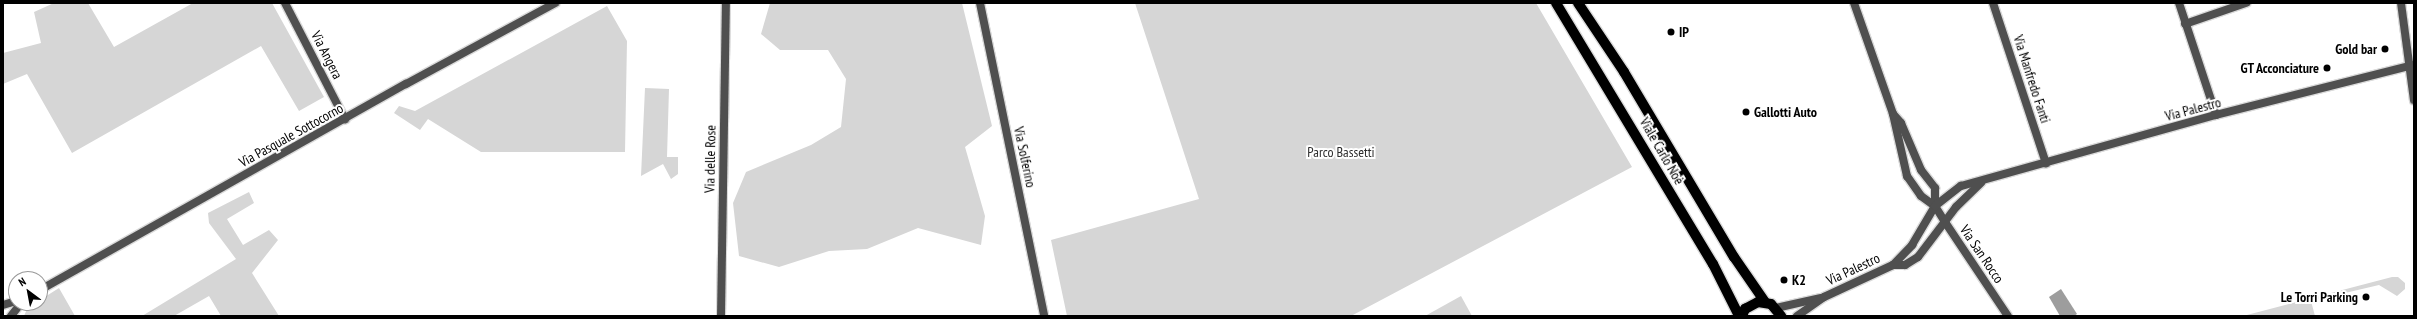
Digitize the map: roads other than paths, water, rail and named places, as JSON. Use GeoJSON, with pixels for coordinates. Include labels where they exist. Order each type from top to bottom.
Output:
{"type":"FeatureCollection","features":[{"type":"Feature","properties":{"kind":"main road","name":"Viale Carlo Noè"},"geometry":{"type":"LineString","coordinates":[[1556,3],[1713,264],[1741,316],[1750,305],[1765,302]]}},
{"type":"Feature","properties":{"kind":"main road","name":"Viale Carlo Noè"},"geometry":{"type":"LineString","coordinates":[[1578,3],[1624,72],[1734,257],[1765,302],[1779,312]]}},
{"type":"Feature","properties":{"kind":"street","name":"Via Angera"},"geometry":{"type":"LineString","coordinates":[[285,3],[345,119]]}},
{"type":"Feature","properties":{"kind":"street","name":"Via Pasquale Sottocorno"},"geometry":{"type":"LineString","coordinates":[[48,286],[555,3]]}},
{"type":"Feature","properties":{"kind":"street","name":"Via delle Rose"},"geometry":{"type":"LineString","coordinates":[[721,316],[726,3]]}},
{"type":"Feature","properties":{"kind":"street","name":"Via Solferino"},"geometry":{"type":"LineString","coordinates":[[980,3],[1044,316]]}},
{"type":"Feature","properties":{"kind":"street","name":"Via San Rocco"},"geometry":{"type":"LineString","coordinates":[[1854,3],[1893,114],[1907,176],[1921,196],[1935,206],[2008,316]]}},
{"type":"Feature","properties":{"kind":"street","name":"Via Manfredo Fanti"},"geometry":{"type":"LineString","coordinates":[[1993,3],[2046,163]]}},
{"type":"Feature","properties":{"kind":"street"},"geometry":{"type":"LineString","coordinates":[[2179,3],[2216,116]]}},
{"type":"Feature","properties":{"kind":"street"},"geometry":{"type":"LineString","coordinates":[[2185,24],[2246,3]]}},
{"type":"Feature","properties":{"kind":"street"},"geometry":{"type":"LineString","coordinates":[[2401,3],[2412,66],[2414,100]]}},
{"type":"Feature","properties":{"kind":"street","name":"Via Palestro"},"geometry":{"type":"LineString","coordinates":[[1779,312],[1824,297],[1893,265],[1912,245],[1935,206],[1961,186],[1981,183],[2046,163],[2216,116],[2412,66]]}},
{"type":"Feature","properties":{"kind":"street","name":"Via San Rocco"},"geometry":{"type":"LineString","coordinates":[[1893,114],[1901,122],[1921,170],[1935,188],[1935,206]]}},
{"type":"Feature","properties":{"kind":"street","name":"Via Palestro"},"geometry":{"type":"LineString","coordinates":[[1893,265],[1905,266],[1918,257],[1956,207],[1981,183]]}},
{"type":"Feature","properties":{"kind":"street","name":"Via Palestro"},"geometry":{"type":"LineString","coordinates":[[1797,316],[1824,297]]}},
{"type":"Feature","properties":{"kind":"place","name":"IP"},"geometry":{"type":"Point","coordinates":[1671,32]}},
{"type":"Feature","properties":{"kind":"place","name":"Gold bar"},"geometry":{"type":"Point","coordinates":[2385,49]}},
{"type":"Feature","properties":{"kind":"place","name":"GT Acconciature"},"geometry":{"type":"Point","coordinates":[2327,68]}},
{"type":"Feature","properties":{"kind":"place","name":"Gallotti Auto"},"geometry":{"type":"Point","coordinates":[1746,112]}},
{"type":"Feature","properties":{"kind":"place","name":"K2"},"geometry":{"type":"Point","coordinates":[1784,280]}},
{"type":"Feature","properties":{"kind":"place","name":"Le Torri Parking"},"geometry":{"type":"Point","coordinates":[2366,297]}},
{"type":"Feature","properties":{"kind":"park label","name":"Parco Bassetti"},"geometry":{"type":"Point","coordinates":[1341,152]}}]}
